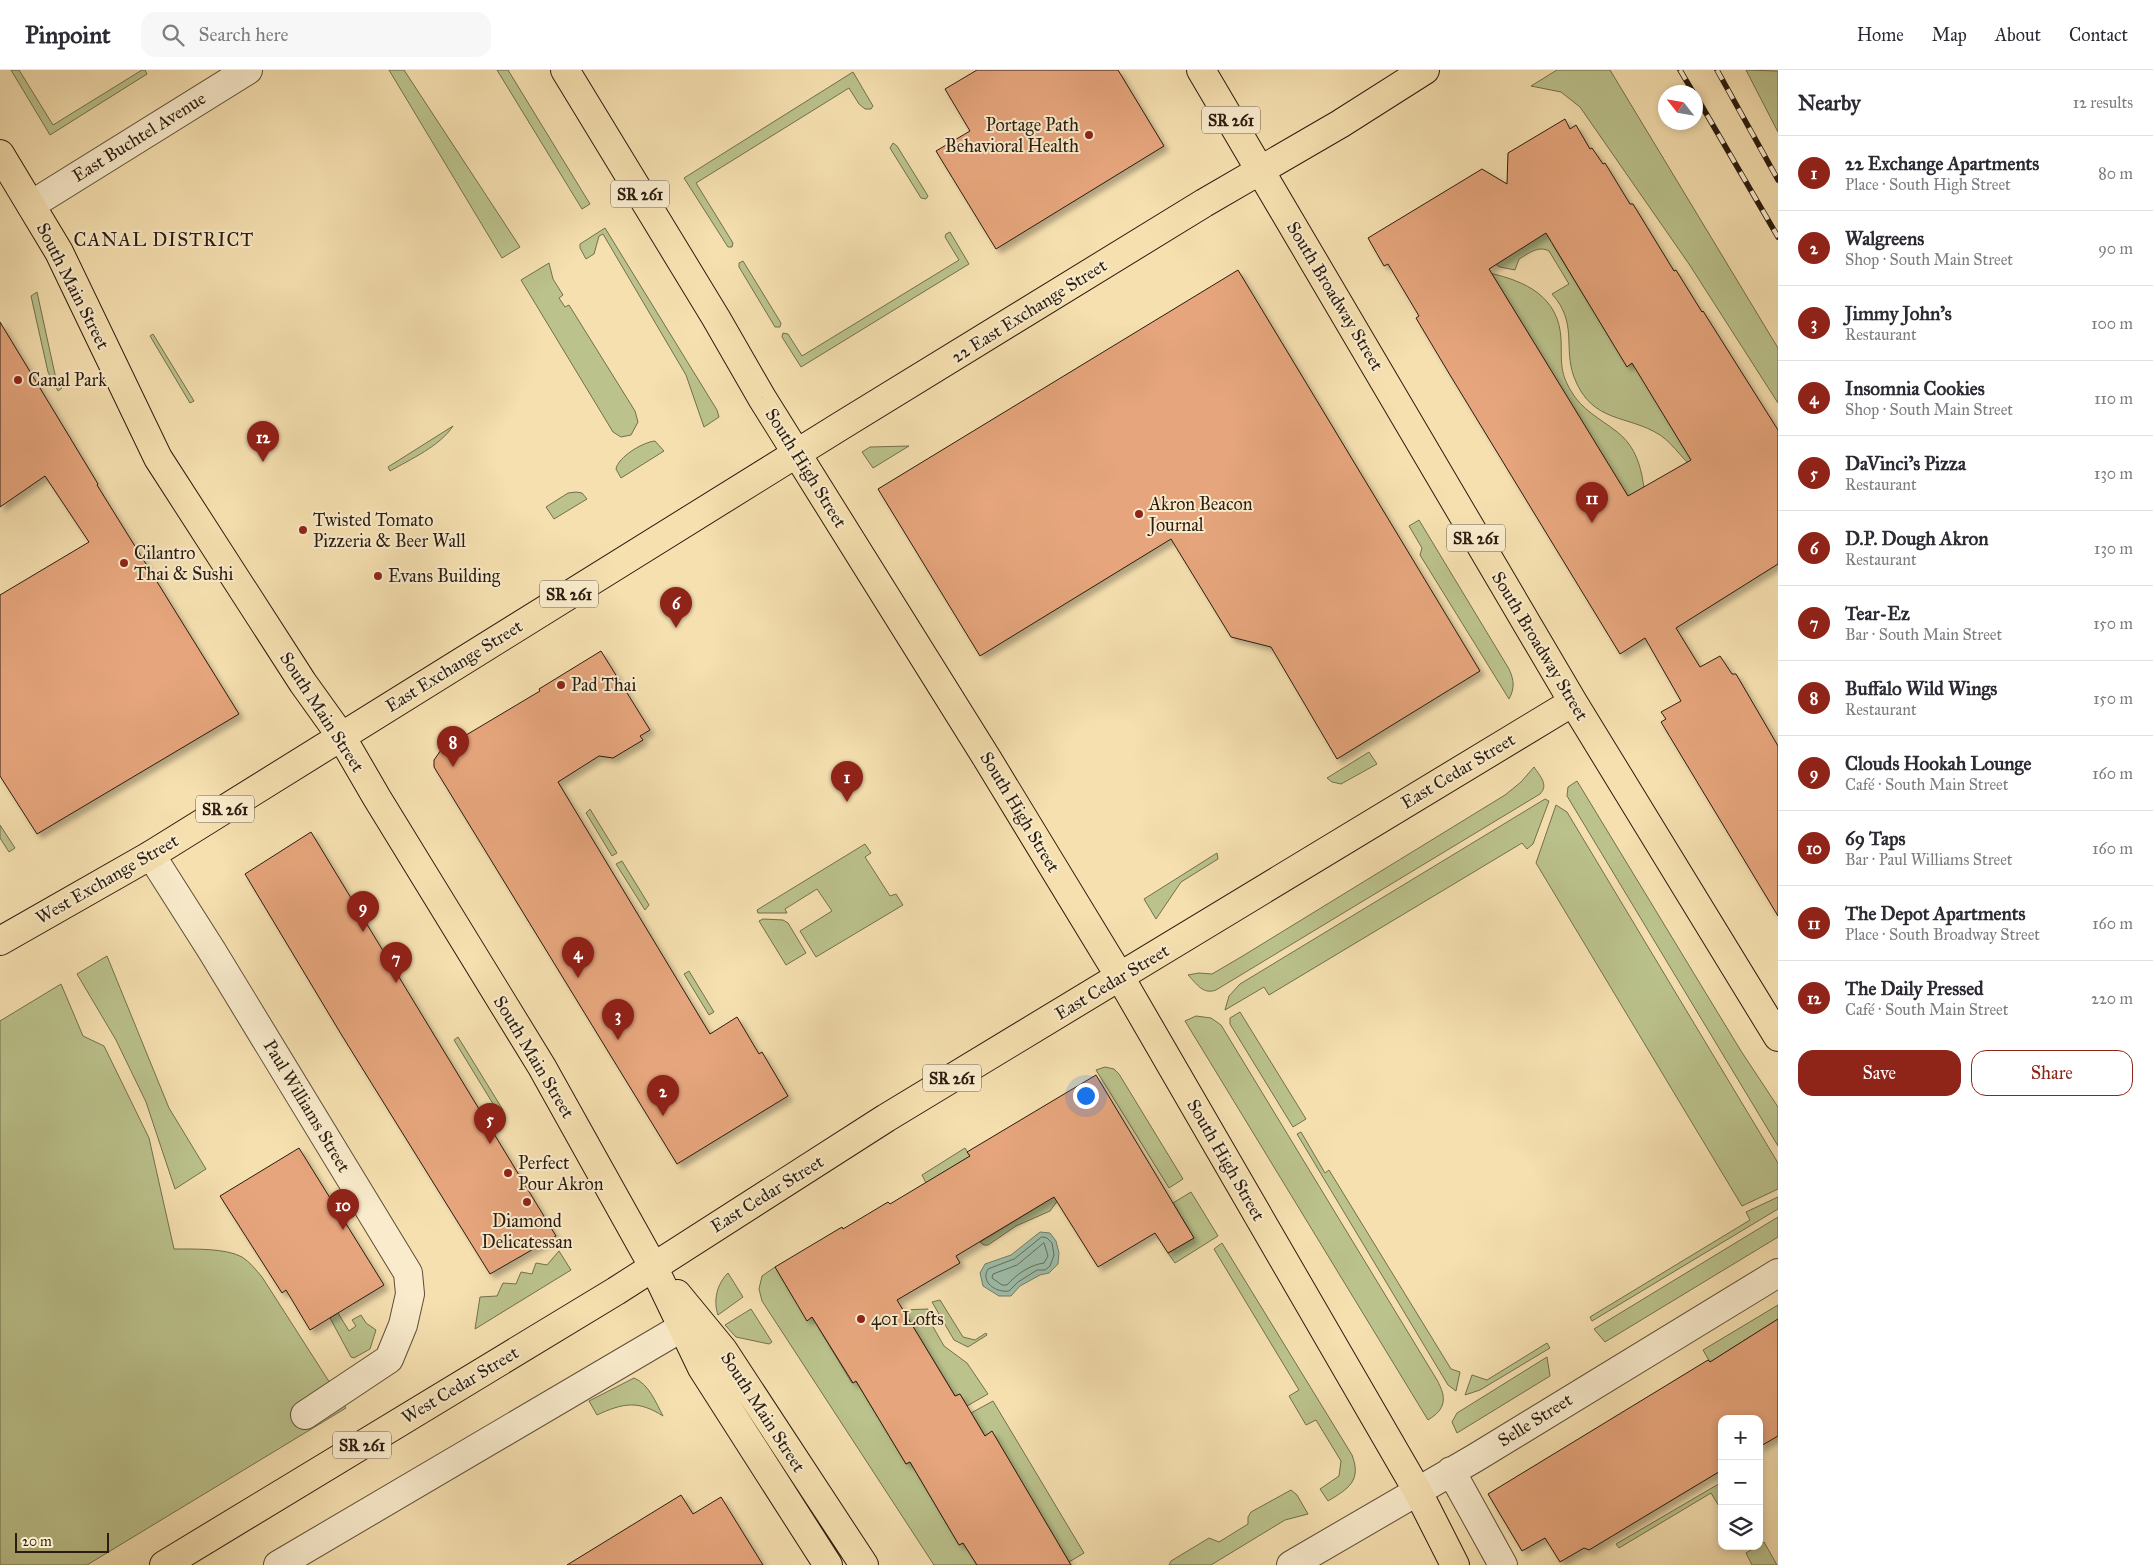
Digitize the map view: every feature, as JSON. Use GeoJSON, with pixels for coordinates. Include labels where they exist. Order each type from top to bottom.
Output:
{"type":"FeatureCollection","features":[{"type":"Feature","properties":{"kind":"main road","name":"South High Street"},"geometry":{"type":"LineString","coordinates":[[565,70],[797,453],[1120,977],[1417,1490],[1455,1565]]}},
{"type":"Feature","properties":{"kind":"main road","name":"South Broadway Street"},"geometry":{"type":"LineString","coordinates":[[1201,70],[1573,702],[1778,1037]]}},
{"type":"Feature","properties":{"kind":"main road"},"geometry":{"type":"LineString","coordinates":[[1261,170],[1340,124],[1425,70]]}},
{"type":"Feature","properties":{"kind":"main road","name":"South Main Street"},"geometry":{"type":"LineString","coordinates":[[0,154],[59,252],[158,458],[303,683],[341,736],[376,798],[542,1067],[653,1266],[702,1368],[828,1565]]}},
{"type":"Feature","properties":{"kind":"main road","name":"22 East Exchange Street"},"geometry":{"type":"LineString","coordinates":[[797,453],[1261,170]]}},
{"type":"Feature","properties":{"kind":"main road","name":"East Exchange Street"},"geometry":{"type":"LineString","coordinates":[[341,736],[797,453]]}},
{"type":"Feature","properties":{"kind":"main road","name":"East Cedar Street"},"geometry":{"type":"LineString","coordinates":[[653,1266],[886,1118],[1573,702]]}},
{"type":"Feature","properties":{"kind":"main road","name":"West Exchange Street"},"geometry":{"type":"LineString","coordinates":[[0,942],[151,855],[341,736]]}},
{"type":"Feature","properties":{"kind":"main road","name":"South Main Street"},"geometry":{"type":"LineString","coordinates":[[653,1266],[723,1350],[864,1565]]}},
{"type":"Feature","properties":{"kind":"main road","name":"West Cedar Street"},"geometry":{"type":"LineString","coordinates":[[164,1565],[560,1325],[653,1266]]}},
{"type":"Feature","properties":{"kind":"street","name":"East Buchtel Avenue"},"geometry":{"type":"LineString","coordinates":[[31,205],[248,70]]}},
{"type":"Feature","properties":{"kind":"street","name":"Paul Williams Street"},"geometry":{"type":"LineString","coordinates":[[151,855],[212,951],[408,1273],[410,1294],[402,1325],[389,1359],[305,1415]]}},
{"type":"Feature","properties":{"kind":"street","name":"Selle Street"},"geometry":{"type":"LineString","coordinates":[[1291,1565],[1451,1471],[1778,1273]]}},
{"type":"Feature","properties":{"kind":"street"},"geometry":{"type":"LineString","coordinates":[[278,1565],[682,1328]]}},
{"type":"Feature","properties":{"kind":"street"},"geometry":{"type":"LineString","coordinates":[[1451,1471],[1503,1565]]}},
{"type":"Feature","properties":{"kind":"green space"},"geometry":{"type":"Polygon","coordinates":[[[11,70],[19,70],[53,125],[142,70],[145,70],[147,74],[50,135],[11,70]]]}},
{"type":"Feature","properties":{"kind":"green space"},"geometry":{"type":"Polygon","coordinates":[[[389,70],[404,70],[520,247],[502,258],[389,70]]]}},
{"type":"Feature","properties":{"kind":"green space"},"geometry":{"type":"Polygon","coordinates":[[[497,70],[508,70],[590,204],[582,209],[497,70]]]}},
{"type":"Feature","properties":{"kind":"green space"},"geometry":{"type":"Polygon","coordinates":[[[1557,70],[1610,70],[1778,348],[1778,403],[1689,264],[1580,107],[1561,92],[1531,86],[1557,70]]]}},
{"type":"Feature","properties":{"kind":"green space"},"geometry":{"type":"Polygon","coordinates":[[[1746,70],[1778,71],[1778,132],[1746,70]]]}},
{"type":"Feature","properties":{"kind":"green space"},"geometry":{"type":"Polygon","coordinates":[[[853,72],[873,106],[871,109],[865,109],[859,104],[849,88],[696,183],[733,243],[732,247],[728,247],[684,178],[853,72]]]}},
{"type":"Feature","properties":{"kind":"green space"},"geometry":{"type":"Polygon","coordinates":[[[893,143],[897,146],[928,196],[926,199],[921,198],[890,148],[893,143]]]}},
{"type":"Feature","properties":{"kind":"green space"},"geometry":{"type":"Polygon","coordinates":[[[605,228],[717,410],[719,417],[704,427],[686,375],[603,234],[599,236],[594,254],[586,259],[580,248],[580,244],[605,228]]]}},
{"type":"Feature","properties":{"kind":"green space"},"geometry":{"type":"Polygon","coordinates":[[[1554,229],[1553,245],[1627,366],[1633,363],[1699,471],[1688,463],[1660,435],[1648,428],[1611,416],[1600,410],[1590,403],[1582,392],[1574,377],[1571,366],[1569,335],[1565,315],[1552,294],[1569,284],[1549,251],[1545,249],[1537,250],[1519,259],[1515,270],[1495,264],[1530,236],[1554,229]]]}},
{"type":"Feature","properties":{"kind":"green space"},"geometry":{"type":"Polygon","coordinates":[[[950,232],[969,264],[801,367],[782,337],[783,333],[788,334],[802,356],[959,260],[945,237],[950,232]]]}},
{"type":"Feature","properties":{"kind":"green space"},"geometry":{"type":"Polygon","coordinates":[[[743,261],[781,323],[780,327],[775,327],[739,267],[739,263],[743,261]]]}},
{"type":"Feature","properties":{"kind":"green space"},"geometry":{"type":"Polygon","coordinates":[[[549,263],[553,279],[563,295],[559,298],[565,307],[569,305],[635,411],[638,422],[631,435],[621,437],[613,432],[521,280],[549,263]]]}},
{"type":"Feature","properties":{"kind":"green space"},"geometry":{"type":"Polygon","coordinates":[[[1489,273],[1503,276],[1528,286],[1547,302],[1554,312],[1559,324],[1563,372],[1575,398],[1597,418],[1616,431],[1634,451],[1642,476],[1647,529],[1493,276],[1489,273]]]}},
{"type":"Feature","properties":{"kind":"green space"},"geometry":{"type":"Polygon","coordinates":[[[37,292],[56,379],[62,388],[58,391],[48,372],[31,296],[37,292]]]}},
{"type":"Feature","properties":{"kind":"green space"},"geometry":{"type":"Polygon","coordinates":[[[153,334],[194,401],[190,403],[150,336],[153,334]]]}},
{"type":"Feature","properties":{"kind":"green space"},"geometry":{"type":"Polygon","coordinates":[[[453,426],[433,446],[390,471],[388,467],[453,426]]]}},
{"type":"Feature","properties":{"kind":"green space"},"geometry":{"type":"Polygon","coordinates":[[[655,441],[664,451],[621,478],[616,469],[621,460],[638,447],[655,441]]]}},
{"type":"Feature","properties":{"kind":"green space"},"geometry":{"type":"Polygon","coordinates":[[[909,446],[873,468],[862,452],[870,447],[909,446]]]}},
{"type":"Feature","properties":{"kind":"green space"},"geometry":{"type":"Polygon","coordinates":[[[568,493],[582,493],[587,499],[554,519],[546,507],[568,493]]]}},
{"type":"Feature","properties":{"kind":"green space"},"geometry":{"type":"Polygon","coordinates":[[[1419,520],[1509,669],[1513,684],[1509,699],[1420,555],[1422,548],[1409,526],[1419,520]]]}},
{"type":"Feature","properties":{"kind":"green space"},"geometry":{"type":"Polygon","coordinates":[[[1369,752],[1377,764],[1341,784],[1332,782],[1327,778],[1369,752]]]}},
{"type":"Feature","properties":{"kind":"green space"},"geometry":{"type":"Polygon","coordinates":[[[1534,767],[1544,784],[1543,791],[1540,794],[1216,990],[1204,990],[1188,975],[1199,973],[1212,974],[1241,957],[1505,795],[1521,782],[1534,767]]]}},
{"type":"Feature","properties":{"kind":"green space"},"geometry":{"type":"Polygon","coordinates":[[[1577,781],[1741,1051],[1778,1107],[1778,1146],[1567,796],[1568,787],[1577,781]]]}},
{"type":"Feature","properties":{"kind":"green space"},"geometry":{"type":"Polygon","coordinates":[[[1545,799],[1549,801],[1533,844],[1527,849],[1522,843],[1269,995],[1264,987],[1225,1010],[1229,996],[1240,984],[1545,799]]]}},
{"type":"Feature","properties":{"kind":"green space"},"geometry":{"type":"Polygon","coordinates":[[[1556,805],[1567,812],[1778,1163],[1778,1189],[1742,1206],[1536,863],[1556,805]]]}},
{"type":"Feature","properties":{"kind":"green space"},"geometry":{"type":"Polygon","coordinates":[[[590,809],[617,853],[612,856],[586,813],[590,809]]]}},
{"type":"Feature","properties":{"kind":"green space"},"geometry":{"type":"Polygon","coordinates":[[[0,825],[15,848],[9,852],[0,838],[0,825]]]}},
{"type":"Feature","properties":{"kind":"green space"},"geometry":{"type":"Polygon","coordinates":[[[865,844],[871,853],[865,857],[890,896],[896,894],[903,905],[816,957],[800,931],[832,911],[817,889],[785,909],[787,913],[758,913],[757,910],[865,844]]]}},
{"type":"Feature","properties":{"kind":"green space"},"geometry":{"type":"Polygon","coordinates":[[[1217,853],[1218,859],[1181,882],[1156,919],[1144,899],[1217,853]]]}},
{"type":"Feature","properties":{"kind":"green space"},"geometry":{"type":"Polygon","coordinates":[[[622,861],[649,905],[645,910],[616,864],[622,861]]]}},
{"type":"Feature","properties":{"kind":"green space"},"geometry":{"type":"Polygon","coordinates":[[[763,919],[783,920],[788,923],[806,953],[786,965],[759,921],[763,919]]]}},
{"type":"Feature","properties":{"kind":"green space"},"geometry":{"type":"Polygon","coordinates":[[[107,956],[169,1108],[206,1169],[175,1189],[146,1102],[116,1040],[77,974],[107,956]]]}},
{"type":"Feature","properties":{"kind":"green space"},"geometry":{"type":"Polygon","coordinates":[[[689,971],[714,1012],[709,1015],[684,974],[689,971]]]}},
{"type":"Feature","properties":{"kind":"green space"},"geometry":{"type":"Polygon","coordinates":[[[61,984],[83,1036],[104,1046],[149,1138],[174,1249],[227,1252],[248,1261],[262,1277],[346,1408],[87,1565],[0,1565],[0,1021],[61,984]]]}},
{"type":"Feature","properties":{"kind":"green space"},"geometry":{"type":"Polygon","coordinates":[[[1240,1012],[1306,1119],[1293,1127],[1230,1024],[1230,1018],[1240,1012]]]}},
{"type":"Feature","properties":{"kind":"green space"},"geometry":{"type":"Polygon","coordinates":[[[1196,1016],[1211,1018],[1221,1025],[1437,1380],[1442,1392],[1443,1403],[1438,1412],[1428,1420],[1185,1021],[1196,1016]]]}},
{"type":"Feature","properties":{"kind":"green space"},"geometry":{"type":"Polygon","coordinates":[[[458,1037],[503,1110],[498,1112],[454,1040],[458,1037]]]}},
{"type":"Feature","properties":{"kind":"green space"},"geometry":{"type":"Polygon","coordinates":[[[1105,1067],[1114,1069],[1119,1074],[1183,1179],[1169,1188],[1096,1070],[1105,1067]]]}},
{"type":"Feature","properties":{"kind":"green space"},"geometry":{"type":"Polygon","coordinates":[[[1301,1132],[1325,1173],[1329,1170],[1451,1369],[1460,1372],[1456,1391],[1448,1385],[1297,1134],[1301,1132]]]}},
{"type":"Feature","properties":{"kind":"green space"},"geometry":{"type":"Polygon","coordinates":[[[965,1148],[970,1156],[926,1183],[922,1175],[965,1148]]]}},
{"type":"Feature","properties":{"kind":"green space"},"geometry":{"type":"Polygon","coordinates":[[[1071,1182],[1050,1211],[1016,1226],[988,1245],[980,1242],[1037,1207],[1071,1182]]]}},
{"type":"Feature","properties":{"kind":"green space"},"geometry":{"type":"Polygon","coordinates":[[[1191,1192],[1218,1236],[1175,1263],[1168,1253],[1194,1238],[1173,1203],[1191,1192]]]}},
{"type":"Feature","properties":{"kind":"green space"},"geometry":{"type":"Polygon","coordinates":[[[1778,1197],[1778,1209],[1592,1321],[1590,1317],[1750,1220],[1746,1212],[1778,1197]]]}},
{"type":"Feature","properties":{"kind":"green space"},"geometry":{"type":"Polygon","coordinates":[[[1778,1217],[1778,1237],[1605,1342],[1594,1329],[1778,1217]]]}},
{"type":"Feature","properties":{"kind":"green space"},"geometry":{"type":"Polygon","coordinates":[[[1222,1243],[1352,1455],[1355,1464],[1354,1478],[1347,1488],[1328,1501],[1320,1489],[1339,1476],[1341,1461],[1316,1420],[1306,1425],[1289,1396],[1299,1390],[1214,1249],[1222,1243]]]}},
{"type":"Feature","properties":{"kind":"green space"},"geometry":{"type":"Polygon","coordinates":[[[559,1251],[571,1270],[475,1329],[480,1297],[497,1296],[503,1283],[516,1284],[521,1272],[532,1274],[536,1263],[547,1265],[559,1251]]]}},
{"type":"Feature","properties":{"kind":"green space"},"geometry":{"type":"Polygon","coordinates":[[[775,1267],[807,1320],[812,1317],[852,1383],[856,1381],[906,1464],[910,1462],[959,1545],[963,1543],[977,1565],[934,1565],[762,1301],[759,1289],[762,1276],[775,1267]]]}},
{"type":"Feature","properties":{"kind":"green space"},"geometry":{"type":"Polygon","coordinates":[[[728,1273],[743,1297],[718,1315],[716,1304],[717,1292],[721,1282],[728,1273]]]}},
{"type":"Feature","properties":{"kind":"green space"},"geometry":{"type":"Polygon","coordinates":[[[940,1300],[963,1337],[975,1340],[986,1333],[987,1335],[968,1347],[954,1340],[932,1302],[940,1300]]]}},
{"type":"Feature","properties":{"kind":"green space"},"geometry":{"type":"Polygon","coordinates":[[[1778,1305],[1778,1319],[1710,1362],[1703,1350],[1778,1305]]]}},
{"type":"Feature","properties":{"kind":"green space"},"geometry":{"type":"Polygon","coordinates":[[[751,1309],[772,1342],[769,1344],[736,1337],[725,1325],[751,1309]]]}},
{"type":"Feature","properties":{"kind":"green space"},"geometry":{"type":"Polygon","coordinates":[[[928,1309],[932,1325],[944,1346],[967,1363],[988,1394],[967,1406],[960,1394],[955,1396],[903,1310],[928,1309]]]}},
{"type":"Feature","properties":{"kind":"green space"},"geometry":{"type":"Polygon","coordinates":[[[338,1313],[349,1331],[356,1326],[352,1320],[361,1315],[366,1323],[376,1330],[370,1349],[354,1358],[351,1357],[330,1318],[338,1313]]]}},
{"type":"Feature","properties":{"kind":"green space"},"geometry":{"type":"Polygon","coordinates":[[[1547,1343],[1550,1348],[1480,1390],[1465,1395],[1472,1375],[1487,1380],[1547,1343]]]}},
{"type":"Feature","properties":{"kind":"green space"},"geometry":{"type":"Polygon","coordinates":[[[1547,1357],[1550,1376],[1457,1433],[1452,1422],[1457,1413],[1547,1357]]]}},
{"type":"Feature","properties":{"kind":"green space"},"geometry":{"type":"Polygon","coordinates":[[[634,1378],[648,1389],[663,1416],[638,1405],[623,1406],[597,1415],[589,1401],[634,1378]]]}},
{"type":"Feature","properties":{"kind":"green space"},"geometry":{"type":"Polygon","coordinates":[[[993,1401],[1084,1553],[1069,1562],[992,1432],[985,1436],[971,1413],[993,1401]]]}},
{"type":"Feature","properties":{"kind":"green space"},"geometry":{"type":"Polygon","coordinates":[[[1718,1484],[1718,1504],[1711,1493],[1619,1548],[1616,1544],[1718,1484]]]}},
{"type":"Feature","properties":{"kind":"green space"},"geometry":{"type":"Polygon","coordinates":[[[1291,1490],[1297,1495],[1308,1514],[1285,1520],[1211,1565],[1169,1565],[1171,1561],[1209,1538],[1219,1542],[1248,1524],[1248,1517],[1251,1512],[1291,1490]]]}},
{"type":"Feature","properties":{"kind":"green space"},"geometry":{"type":"Polygon","coordinates":[[[1763,1543],[1777,1565],[1752,1565],[1746,1553],[1751,1550],[1763,1550],[1763,1543]]]}},
{"type":"Feature","properties":{"kind":"water"},"geometry":{"type":"Polygon","coordinates":[[[1040,1232],[1050,1233],[1056,1241],[1059,1253],[1058,1264],[1049,1273],[1040,1275],[1020,1286],[1011,1296],[999,1296],[983,1286],[980,1273],[985,1264],[1011,1255],[1040,1232]]]}},
{"type":"Feature","properties":{"kind":"building","name":"Portage Path Behavioral Health"},"geometry":{"type":"Polygon","coordinates":[[[977,70],[1118,70],[1164,146],[996,249],[936,151],[970,131],[945,89],[977,70]]]}},
{"type":"Feature","properties":{"kind":"building"},"geometry":{"type":"Polygon","coordinates":[[[1565,119],[1570,129],[1576,125],[1590,149],[1592,148],[1603,164],[1605,163],[1630,204],[1633,204],[1674,271],[1676,270],[1703,311],[1778,430],[1778,564],[1676,628],[1700,667],[1720,656],[1732,674],[1736,674],[1778,746],[1778,916],[1661,722],[1666,719],[1661,712],[1681,701],[1645,638],[1620,654],[1416,318],[1419,316],[1388,264],[1384,266],[1368,238],[1482,169],[1507,184],[1508,153],[1565,119]],[[1546,233],[1489,269],[1628,496],[1691,460],[1632,363],[1627,367],[1546,233]]]}},
{"type":"Feature","properties":{"kind":"building","name":"Akron Beacon Journal"},"geometry":{"type":"Polygon","coordinates":[[[1238,270],[1480,671],[1337,759],[1271,647],[1231,637],[1171,539],[980,656],[878,489],[1238,270]]]}},
{"type":"Feature","properties":{"kind":"building"},"geometry":{"type":"Polygon","coordinates":[[[0,322],[97,485],[239,714],[37,834],[0,776],[0,595],[89,542],[45,476],[0,507],[0,322]]]}},
{"type":"Feature","properties":{"kind":"building"},"geometry":{"type":"Polygon","coordinates":[[[601,651],[650,730],[640,736],[643,740],[613,758],[599,756],[558,782],[710,1034],[737,1017],[759,1054],[762,1052],[788,1096],[677,1164],[434,767],[434,760],[441,750],[540,691],[539,689],[601,651]]]}},
{"type":"Feature","properties":{"kind":"building"},"geometry":{"type":"Polygon","coordinates":[[[311,832],[556,1236],[490,1274],[341,1034],[245,874],[311,832]]]}},
{"type":"Feature","properties":{"kind":"building","name":"401 Lofts"},"geometry":{"type":"Polygon","coordinates":[[[1096,1075],[1194,1238],[1168,1253],[1155,1233],[1098,1267],[1054,1197],[956,1256],[960,1263],[897,1300],[955,1396],[960,1394],[985,1436],[992,1431],[1071,1565],[977,1565],[963,1543],[959,1545],[910,1462],[906,1464],[856,1381],[853,1383],[812,1317],[807,1321],[775,1267],[842,1227],[843,1229],[888,1202],[890,1204],[970,1156],[967,1152],[1096,1075]]]}},
{"type":"Feature","properties":{"kind":"building"},"geometry":{"type":"Polygon","coordinates":[[[299,1148],[384,1285],[310,1330],[286,1290],[282,1293],[220,1196],[299,1148]]]}},
{"type":"Feature","properties":{"kind":"building"},"geometry":{"type":"Polygon","coordinates":[[[1778,1319],[1778,1436],[1763,1445],[1763,1415],[1718,1415],[1718,1472],[1589,1550],[1584,1548],[1560,1562],[1545,1538],[1522,1551],[1488,1494],[1708,1360],[1710,1362],[1778,1319]]]}},
{"type":"Feature","properties":{"kind":"building"},"geometry":{"type":"Polygon","coordinates":[[[681,1495],[693,1514],[721,1497],[763,1565],[567,1565],[681,1495]]]}},
{"type":"Feature","properties":{"kind":"railway"},"geometry":{"type":"LineString","coordinates":[[1680,70],[1689,85]]}},
{"type":"Feature","properties":{"kind":"railway"},"geometry":{"type":"LineString","coordinates":[[1717,70],[1778,180]]}},
{"type":"Feature","properties":{"kind":"railway"},"geometry":{"type":"LineString","coordinates":[[1703,108],[1778,237]]}},
{"type":"Feature","properties":{"kind":"place","name":"Portage Path Behavioral Health"},"geometry":{"type":"Point","coordinates":[1089,135]}},
{"type":"Feature","properties":{"kind":"place","name":"Canal Park"},"geometry":{"type":"Point","coordinates":[18,380]}},
{"type":"Feature","properties":{"kind":"place","name":"The Daily Pressed"},"geometry":{"type":"Point","coordinates":[263,462]}},
{"type":"Feature","properties":{"kind":"place","name":"Akron Beacon Journal"},"geometry":{"type":"Point","coordinates":[1139,514]}},
{"type":"Feature","properties":{"kind":"place","name":"The Depot Apartments"},"geometry":{"type":"Point","coordinates":[1592,523]}},
{"type":"Feature","properties":{"kind":"place","name":"Twisted Tomato Pizzeria & Beer Wall"},"geometry":{"type":"Point","coordinates":[303,530]}},
{"type":"Feature","properties":{"kind":"place","name":"Cilantro Thai & Sushi"},"geometry":{"type":"Point","coordinates":[124,563]}},
{"type":"Feature","properties":{"kind":"place","name":"Evans Building"},"geometry":{"type":"Point","coordinates":[378,576]}},
{"type":"Feature","properties":{"kind":"place","name":"D.P. Dough Akron"},"geometry":{"type":"Point","coordinates":[676,628]}},
{"type":"Feature","properties":{"kind":"place","name":"Pad Thai"},"geometry":{"type":"Point","coordinates":[561,685]}},
{"type":"Feature","properties":{"kind":"place","name":"Buffalo Wild Wings"},"geometry":{"type":"Point","coordinates":[453,767]}},
{"type":"Feature","properties":{"kind":"place","name":"22 Exchange Apartments"},"geometry":{"type":"Point","coordinates":[847,802]}},
{"type":"Feature","properties":{"kind":"place","name":"Clouds Hookah Lounge"},"geometry":{"type":"Point","coordinates":[363,932]}},
{"type":"Feature","properties":{"kind":"place","name":"Insomnia Cookies"},"geometry":{"type":"Point","coordinates":[578,978]}},
{"type":"Feature","properties":{"kind":"place","name":"Tear-Ez"},"geometry":{"type":"Point","coordinates":[396,983]}},
{"type":"Feature","properties":{"kind":"place","name":"Jimmy John's"},"geometry":{"type":"Point","coordinates":[618,1040]}},
{"type":"Feature","properties":{"kind":"place","name":"Walgreens"},"geometry":{"type":"Point","coordinates":[663,1116]}},
{"type":"Feature","properties":{"kind":"place","name":"DaVinci's Pizza"},"geometry":{"type":"Point","coordinates":[490,1144]}},
{"type":"Feature","properties":{"kind":"place","name":"Perfect Pour Akron"},"geometry":{"type":"Point","coordinates":[508,1173]}},
{"type":"Feature","properties":{"kind":"place","name":"Diamond Delicatessan"},"geometry":{"type":"Point","coordinates":[527,1202]}},
{"type":"Feature","properties":{"kind":"place","name":"69 Taps"},"geometry":{"type":"Point","coordinates":[343,1230]}},
{"type":"Feature","properties":{"kind":"place","name":"401 Lofts"},"geometry":{"type":"Point","coordinates":[861,1319]}},
{"type":"Feature","properties":{"kind":"district","name":"CANAL DISTRICT"},"geometry":{"type":"Point","coordinates":[164,239]}}]}
